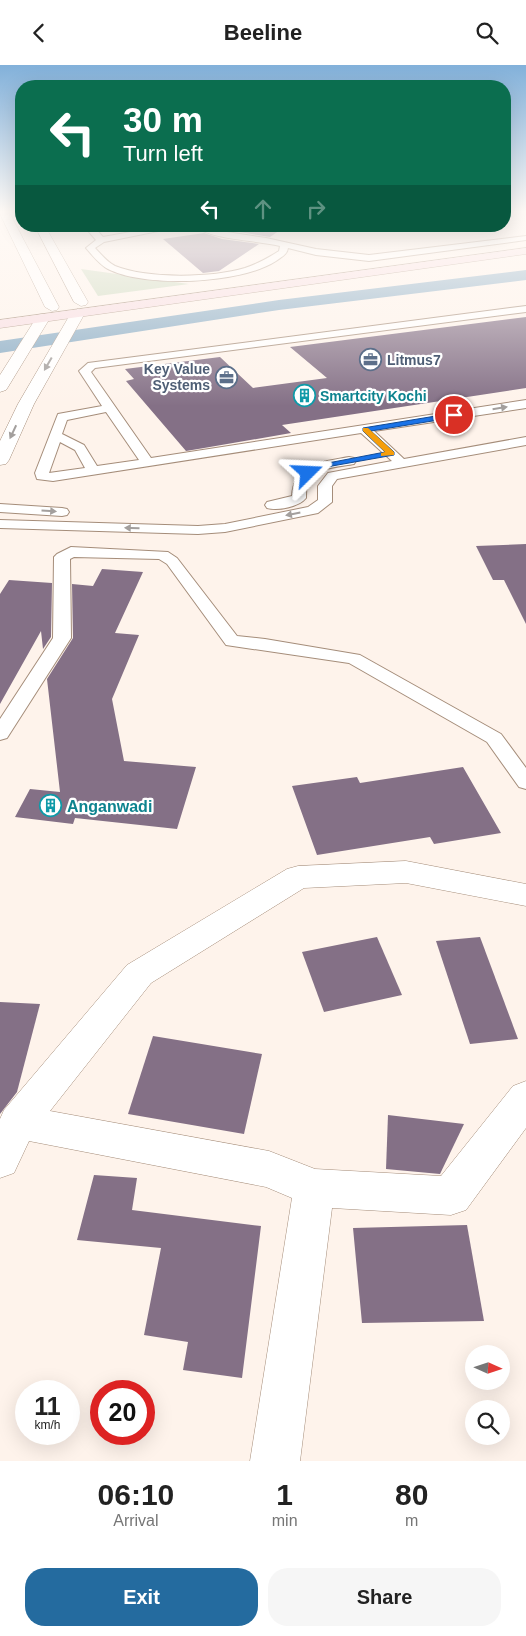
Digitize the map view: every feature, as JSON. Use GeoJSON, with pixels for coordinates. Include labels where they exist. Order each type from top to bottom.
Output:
{"type":"FeatureCollection","features":[{"type":"Feature","properties":{"kind":"main road"},"geometry":{"type":"LineString","coordinates":[[0,324],[40,322],[77,313],[327,275]]}},
{"type":"Feature","properties":{"kind":"main road"},"geometry":{"type":"LineString","coordinates":[[0,314],[52,307],[77,313],[351,275]]}},
{"type":"Feature","properties":{"kind":"street"},"geometry":{"type":"LineString","coordinates":[[36,275],[52,307]]}},
{"type":"Feature","properties":{"kind":"street"},"geometry":{"type":"LineString","coordinates":[[0,460],[26,404],[77,313],[61,275]]}},
{"type":"Feature","properties":{"kind":"street"},"geometry":{"type":"LineString","coordinates":[[0,387],[40,322]]}},
{"type":"Feature","properties":{"kind":"street"},"geometry":{"type":"LineString","coordinates":[[0,1160],[18,1123],[139,974],[298,877],[406,872],[526,895]]}},
{"type":"Feature","properties":{"kind":"street"},"geometry":{"type":"LineString","coordinates":[[18,1123],[269,1169],[314,1188],[451,1196],[526,1098]]}},
{"type":"Feature","properties":{"kind":"street"},"geometry":{"type":"LineString","coordinates":[[274,1461],[314,1188]]}},
{"type":"Feature","properties":{"kind":"lane"},"geometry":{"type":"LineString","coordinates":[[145,275],[180,279],[213,275]]}},
{"type":"Feature","properties":{"kind":"lane"},"geometry":{"type":"LineString","coordinates":[[148,463],[108,408],[85,371],[92,365],[526,309]]}},
{"type":"Feature","properties":{"kind":"lane"},"geometry":{"type":"LineString","coordinates":[[108,408],[62,417],[42,476],[53,477],[148,463],[526,404]]}},
{"type":"Feature","properties":{"kind":"lane"},"geometry":{"type":"LineString","coordinates":[[365,430],[396,458]]}},
{"type":"Feature","properties":{"kind":"lane"},"geometry":{"type":"LineString","coordinates":[[0,524],[198,530],[225,528],[313,510],[325,502],[325,486],[333,476],[396,458],[526,431]]}},
{"type":"Feature","properties":{"kind":"lane"},"geometry":{"type":"LineString","coordinates":[[55,436],[78,445],[84,450],[93,471]]}},
{"type":"Feature","properties":{"kind":"lane"},"geometry":{"type":"LineString","coordinates":[[0,508],[87,514],[217,516],[295,501],[299,498],[300,484],[303,479],[308,473],[316,469],[526,441]]}},
{"type":"Feature","properties":{"kind":"lane"},"geometry":{"type":"LineString","coordinates":[[0,734],[62,638],[62,557],[71,552],[163,555],[172,561],[232,641],[265,644],[354,659],[494,739],[526,782]]}},
{"type":"Feature","properties":{"kind":"green space"},"geometry":{"type":"Polygon","coordinates":[[[85,275],[125,275],[189,284],[98,296],[85,275]]]}},
{"type":"Feature","properties":{"kind":"building","name":"Smartcity Kochi"},"geometry":{"type":"Polygon","coordinates":[[[526,317],[526,388],[282,425],[291,433],[186,451],[126,381],[134,379],[125,369],[220,357],[253,388],[327,378],[290,347],[526,317]]]}},
{"type":"Feature","properties":{"kind":"building"},"geometry":{"type":"Polygon","coordinates":[[[526,544],[526,624],[504,580],[493,580],[476,546],[526,544]]]}},
{"type":"Feature","properties":{"kind":"building"},"geometry":{"type":"Polygon","coordinates":[[[102,569],[143,572],[115,633],[139,635],[112,699],[124,761],[196,767],[177,829],[75,818],[73,824],[15,817],[30,789],[60,792],[47,679],[73,638],[72,584],[93,586],[102,569]]]}},
{"type":"Feature","properties":{"kind":"building"},"geometry":{"type":"Polygon","coordinates":[[[9,580],[52,583],[51,637],[43,649],[41,631],[0,704],[0,594],[9,580]]]}},
{"type":"Feature","properties":{"kind":"building"},"geometry":{"type":"Polygon","coordinates":[[[463,767],[501,833],[434,844],[430,837],[317,855],[292,786],[357,777],[360,783],[463,767]]]}},
{"type":"Feature","properties":{"kind":"building"},"geometry":{"type":"Polygon","coordinates":[[[377,937],[402,995],[324,1012],[302,952],[377,937]]]}},
{"type":"Feature","properties":{"kind":"building"},"geometry":{"type":"Polygon","coordinates":[[[480,937],[518,1039],[470,1044],[436,941],[480,937]]]}},
{"type":"Feature","properties":{"kind":"building"},"geometry":{"type":"Polygon","coordinates":[[[0,1002],[40,1004],[17,1092],[0,1114],[0,1002]]]}},
{"type":"Feature","properties":{"kind":"building"},"geometry":{"type":"Polygon","coordinates":[[[153,1036],[262,1054],[244,1134],[128,1114],[153,1036]]]}},
{"type":"Feature","properties":{"kind":"building"},"geometry":{"type":"Polygon","coordinates":[[[388,1115],[464,1124],[440,1174],[386,1169],[388,1115]]]}},
{"type":"Feature","properties":{"kind":"building"},"geometry":{"type":"Polygon","coordinates":[[[94,1175],[137,1178],[132,1210],[261,1226],[242,1378],[183,1370],[188,1342],[144,1335],[161,1248],[77,1240],[94,1175]]]}},
{"type":"Feature","properties":{"kind":"building"},"geometry":{"type":"Polygon","coordinates":[[[467,1225],[484,1321],[362,1323],[353,1228],[467,1225]]]}},
{"type":"Feature","properties":{"kind":"waterway"},"geometry":{"type":"LineString","coordinates":[[0,347],[279,305],[525,275]]}},
{"type":"Feature","properties":{"kind":"slow traffic"},"geometry":{"type":"LineString","coordinates":[[365,430],[391,454],[384,455]]}},
{"type":"Feature","properties":{"kind":"place","name":"Litmus7"},"geometry":{"type":"Point","coordinates":[371,360]}},
{"type":"Feature","properties":{"kind":"place","name":"Key Value Systems"},"geometry":{"type":"Point","coordinates":[226,377]}},
{"type":"Feature","properties":{"kind":"place","name":"Smartcity Kochi"},"geometry":{"type":"Point","coordinates":[304,396]}},
{"type":"Feature","properties":{"kind":"place","name":"Anganwadi"},"geometry":{"type":"Point","coordinates":[51,806]}},
{"type":"Feature","properties":{"kind":"route"},"geometry":{"type":"LineString","coordinates":[[308,473],[331,464],[391,454],[365,430],[454,415]]}}]}
